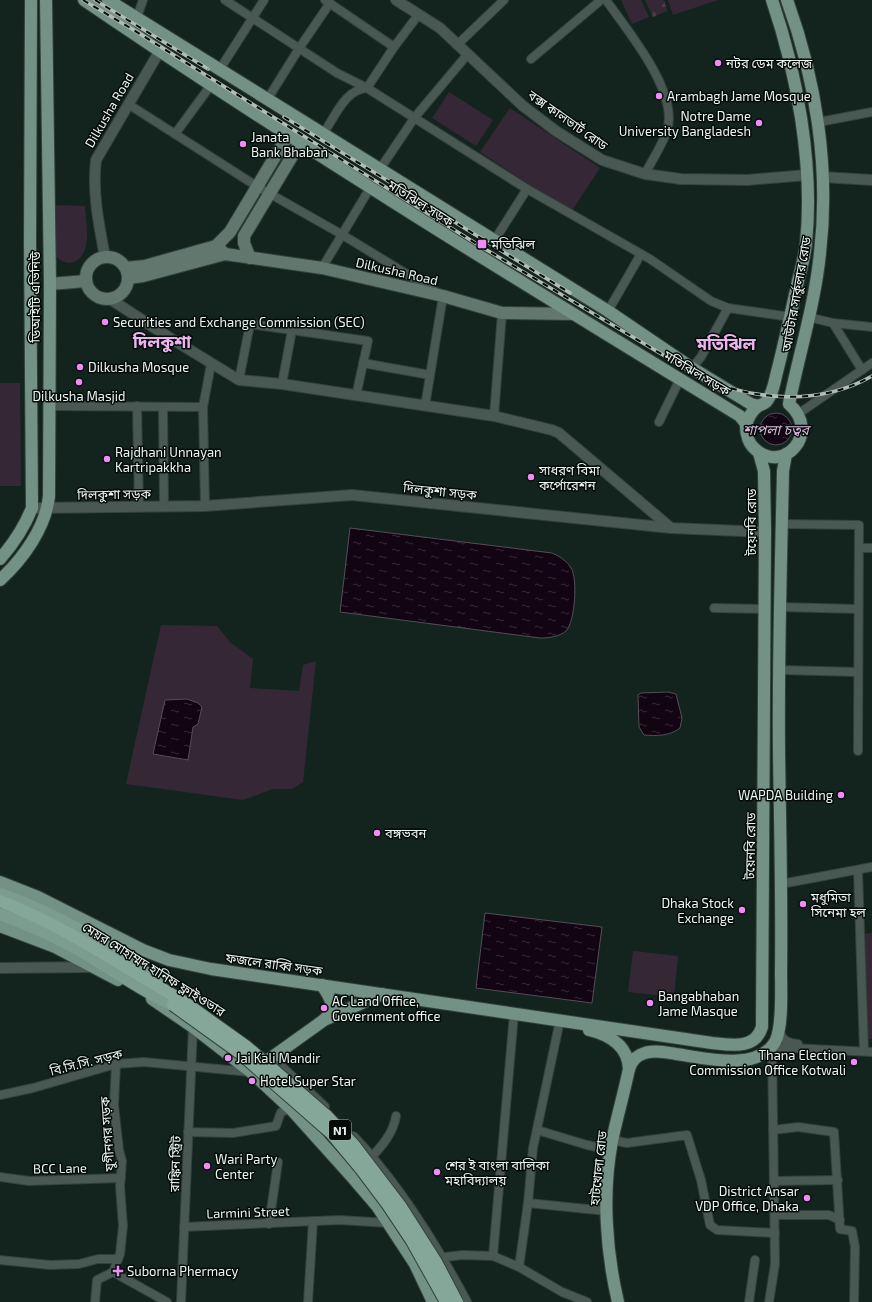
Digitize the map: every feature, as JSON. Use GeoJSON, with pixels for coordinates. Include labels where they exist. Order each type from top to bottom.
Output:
{"type":"FeatureCollection","features":[{"type":"Feature","properties":{"kind":"highway"},"geometry":{"type":"LineString","coordinates":[[0,894],[72,925],[124,956],[177,1002]]}},
{"type":"Feature","properties":{"kind":"highway","name":"মেয়র মোহাম্মদ হানিফ ফ্লাইওভার"},"geometry":{"type":"LineString","coordinates":[[0,901],[50,922],[74,935],[247,1047],[328,1116],[353,1144],[401,1207],[436,1262],[458,1302]]}},
{"type":"Feature","properties":{"kind":"highway","name":"মেয়র মোহাম্মদ হানিফ ফ্লাইওভার"},"geometry":{"type":"LineString","coordinates":[[0,906],[27,917],[86,946],[159,994],[177,1002],[241,1054],[330,1132],[361,1169],[388,1205],[412,1241],[446,1302]]}},
{"type":"Feature","properties":{"kind":"highway"},"geometry":{"type":"LineString","coordinates":[[0,914],[52,936],[91,957],[155,997],[177,1002]]}},
{"type":"Feature","properties":{"kind":"main road","name":"ডিআইটি এভিনিউ"},"geometry":{"type":"LineString","coordinates":[[0,559],[16,541],[32,508],[30,284],[31,0]]}},
{"type":"Feature","properties":{"kind":"main road","name":"ডিআইটি এভিনিউ"},"geometry":{"type":"LineString","coordinates":[[2,580],[43,522],[47,508],[50,284],[46,0]]}},
{"type":"Feature","properties":{"kind":"main road","name":"মতিঝিল সড়ক"},"geometry":{"type":"LineString","coordinates":[[84,0],[159,52],[370,188],[740,416],[747,425]]}},
{"type":"Feature","properties":{"kind":"main road","name":"মতিঝিল সড়ক"},"geometry":{"type":"LineString","coordinates":[[108,0],[608,311],[692,368],[751,404],[762,404]]}},
{"type":"Feature","properties":{"kind":"main road","name":"আউটার সার্কুলার রোড"},"geometry":{"type":"LineString","coordinates":[[762,404],[772,392],[791,317],[806,243],[807,175],[802,125],[782,27],[772,0]]}},
{"type":"Feature","properties":{"kind":"main road","name":"আউটার সার্কুলার রোড"},"geometry":{"type":"LineString","coordinates":[[787,0],[804,58],[819,122],[823,177],[820,253],[789,404],[798,414]]}},
{"type":"Feature","properties":{"kind":"main road"},"geometry":{"type":"LineString","coordinates":[[288,135],[298,118]]}},
{"type":"Feature","properties":{"kind":"main road"},"geometry":{"type":"LineString","coordinates":[[250,258],[244,243],[244,236],[271,195],[310,126]]}},
{"type":"Feature","properties":{"kind":"main road","name":"Dilkusha Road"},"geometry":{"type":"LineString","coordinates":[[221,250],[230,232],[288,135]]}},
{"type":"Feature","properties":{"kind":"main road","name":"Dilkusha Road"},"geometry":{"type":"LineString","coordinates":[[127,273],[145,266],[221,250],[250,258],[322,268],[443,296],[502,313],[573,314]]}},
{"type":"Feature","properties":{"kind":"main road"},"geometry":{"type":"LineString","coordinates":[[105,257],[117,259],[127,273],[127,284],[121,294],[110,299],[97,297],[92,293],[86,281],[86,274],[92,262],[105,257]]}},
{"type":"Feature","properties":{"kind":"main road"},"geometry":{"type":"LineString","coordinates":[[30,284],[86,281]]}},
{"type":"Feature","properties":{"kind":"main road"},"geometry":{"type":"LineString","coordinates":[[31,310],[50,309]]}},
{"type":"Feature","properties":{"kind":"main road"},"geometry":{"type":"LineString","coordinates":[[762,404],[752,411],[747,425],[749,441],[760,453],[785,460]]}},
{"type":"Feature","properties":{"kind":"main road"},"geometry":{"type":"LineString","coordinates":[[763,465],[785,460],[797,446],[801,439],[803,430],[798,414]]}},
{"type":"Feature","properties":{"kind":"main road","name":"টয়েনবি রোড"},"geometry":{"type":"LineString","coordinates":[[560,1020],[657,1035],[739,1045],[755,1040],[760,1034],[762,1027],[765,532],[763,465],[760,453]]}},
{"type":"Feature","properties":{"kind":"main road"},"geometry":{"type":"LineString","coordinates":[[629,1069],[636,1058],[652,1051],[704,1058],[738,1060],[759,1057],[772,1047],[778,1037],[781,1010],[780,607],[785,460]]}},
{"type":"Feature","properties":{"kind":"main road"},"geometry":{"type":"LineString","coordinates":[[25,525],[36,533]]}},
{"type":"Feature","properties":{"kind":"main road","name":"ফজলে রাব্বি সড়ক"},"geometry":{"type":"LineString","coordinates":[[0,882],[38,897],[143,950],[169,960],[217,970],[560,1020]]}},
{"type":"Feature","properties":{"kind":"main road"},"geometry":{"type":"LineString","coordinates":[[0,926],[55,947],[141,993],[193,1027],[251,1072],[291,1109],[354,1178],[389,1223],[415,1264],[430,1298]]}},
{"type":"Feature","properties":{"kind":"main road"},"geometry":{"type":"LineString","coordinates":[[322,985],[332,1004],[330,1013],[324,1020]]}},
{"type":"Feature","properties":{"kind":"main road"},"geometry":{"type":"LineString","coordinates":[[251,1072],[324,1020],[383,994]]}},
{"type":"Feature","properties":{"kind":"main road"},"geometry":{"type":"LineString","coordinates":[[560,1020],[595,1031],[614,1040],[626,1056],[629,1069]]}},
{"type":"Feature","properties":{"kind":"main road"},"geometry":{"type":"LineString","coordinates":[[652,1051],[646,1046],[647,1041],[650,1037],[657,1035]]}},
{"type":"Feature","properties":{"kind":"main road","name":"হাটখোলা রোড"},"geometry":{"type":"LineString","coordinates":[[618,1302],[609,1250],[607,1211],[612,1145],[629,1069]]}},
{"type":"Feature","properties":{"kind":"street"},"geometry":{"type":"LineString","coordinates":[[137,17],[143,0]]}},
{"type":"Feature","properties":{"kind":"street"},"geometry":{"type":"LineString","coordinates":[[225,0],[300,47],[337,73],[367,88],[415,116],[527,189],[641,254],[711,301],[728,308],[791,317]]}},
{"type":"Feature","properties":{"kind":"street"},"geometry":{"type":"LineString","coordinates":[[220,70],[264,0]]}},
{"type":"Feature","properties":{"kind":"street","name":"বক্স কালভার্ট রোড"},"geometry":{"type":"LineString","coordinates":[[396,0],[440,28],[523,106],[602,160],[645,174],[681,179],[747,180],[807,175]]}},
{"type":"Feature","properties":{"kind":"street"},"geometry":{"type":"LineString","coordinates":[[457,45],[504,0]]}},
{"type":"Feature","properties":{"kind":"street"},"geometry":{"type":"LineString","coordinates":[[531,59],[601,0]]}},
{"type":"Feature","properties":{"kind":"street"},"geometry":{"type":"LineString","coordinates":[[606,0],[654,69],[666,101],[669,115],[668,128],[645,174]]}},
{"type":"Feature","properties":{"kind":"street"},"geometry":{"type":"LineString","coordinates":[[267,100],[328,1],[394,47]]}},
{"type":"Feature","properties":{"kind":"street"},"geometry":{"type":"LineString","coordinates":[[367,88],[394,47],[419,14]]}},
{"type":"Feature","properties":{"kind":"street","name":"Dilkusha Road"},"geometry":{"type":"LineString","coordinates":[[105,257],[98,218],[94,176],[96,160],[159,52]]}},
{"type":"Feature","properties":{"kind":"street"},"geometry":{"type":"LineString","coordinates":[[380,168],[415,116],[467,55]]}},
{"type":"Feature","properties":{"kind":"street"},"geometry":{"type":"LineString","coordinates":[[175,134],[211,85]]}},
{"type":"Feature","properties":{"kind":"street"},"geometry":{"type":"LineString","coordinates":[[324,134],[350,93],[358,88],[367,88]]}},
{"type":"Feature","properties":{"kind":"street"},"geometry":{"type":"LineString","coordinates":[[128,104],[271,195],[341,234],[443,296],[425,406]]}},
{"type":"Feature","properties":{"kind":"street"},"geometry":{"type":"LineString","coordinates":[[819,122],[872,112]]}},
{"type":"Feature","properties":{"kind":"street"},"geometry":{"type":"LineString","coordinates":[[823,177],[872,180]]}},
{"type":"Feature","properties":{"kind":"street"},"geometry":{"type":"LineString","coordinates":[[322,268],[341,234],[370,188]]}},
{"type":"Feature","properties":{"kind":"street"},"geometry":{"type":"LineString","coordinates":[[494,241],[527,189]]}},
{"type":"Feature","properties":{"kind":"street"},"geometry":{"type":"LineString","coordinates":[[608,311],[641,254]]}},
{"type":"Feature","properties":{"kind":"street"},"geometry":{"type":"LineString","coordinates":[[110,299],[211,364],[239,380],[282,384],[494,416],[559,433],[672,528]]}},
{"type":"Feature","properties":{"kind":"street"},"geometry":{"type":"LineString","coordinates":[[692,368],[700,357],[728,308]]}},
{"type":"Feature","properties":{"kind":"street"},"geometry":{"type":"LineString","coordinates":[[494,416],[502,313]]}},
{"type":"Feature","properties":{"kind":"street"},"geometry":{"type":"LineString","coordinates":[[808,317],[833,323],[872,327]]}},
{"type":"Feature","properties":{"kind":"street"},"geometry":{"type":"LineString","coordinates":[[833,323],[862,370]]}},
{"type":"Feature","properties":{"kind":"street"},"geometry":{"type":"LineString","coordinates":[[239,380],[250,324],[368,341],[356,396]]}},
{"type":"Feature","properties":{"kind":"street"},"geometry":{"type":"LineString","coordinates":[[282,384],[292,330]]}},
{"type":"Feature","properties":{"kind":"street"},"geometry":{"type":"LineString","coordinates":[[363,363],[430,375]]}},
{"type":"Feature","properties":{"kind":"street"},"geometry":{"type":"LineString","coordinates":[[798,414],[872,363]]}},
{"type":"Feature","properties":{"kind":"street"},"geometry":{"type":"LineString","coordinates":[[205,506],[203,407],[211,364]]}},
{"type":"Feature","properties":{"kind":"street"},"geometry":{"type":"LineString","coordinates":[[659,422],[680,379]]}},
{"type":"Feature","properties":{"kind":"street"},"geometry":{"type":"LineString","coordinates":[[48,406],[203,407]]}},
{"type":"Feature","properties":{"kind":"street"},"geometry":{"type":"LineString","coordinates":[[137,406],[139,507]]}},
{"type":"Feature","properties":{"kind":"street"},"geometry":{"type":"LineString","coordinates":[[163,407],[164,507]]}},
{"type":"Feature","properties":{"kind":"street","name":"দিলকুশা সড়ক"},"geometry":{"type":"LineString","coordinates":[[32,508],[205,506],[352,495],[672,528],[765,532]]}},
{"type":"Feature","properties":{"kind":"street"},"geometry":{"type":"LineString","coordinates":[[782,524],[859,525],[858,751]]}},
{"type":"Feature","properties":{"kind":"street"},"geometry":{"type":"LineString","coordinates":[[859,548],[872,548]]}},
{"type":"Feature","properties":{"kind":"street"},"geometry":{"type":"LineString","coordinates":[[780,607],[858,609]]}},
{"type":"Feature","properties":{"kind":"street"},"geometry":{"type":"LineString","coordinates":[[714,608],[764,609]]}},
{"type":"Feature","properties":{"kind":"street"},"geometry":{"type":"LineString","coordinates":[[780,670],[858,672]]}},
{"type":"Feature","properties":{"kind":"street"},"geometry":{"type":"LineString","coordinates":[[781,884],[858,871],[872,867]]}},
{"type":"Feature","properties":{"kind":"street"},"geometry":{"type":"LineString","coordinates":[[769,1302],[775,1264],[772,1047],[868,1051],[858,871]]}},
{"type":"Feature","properties":{"kind":"street"},"geometry":{"type":"LineString","coordinates":[[0,968],[94,967]]}},
{"type":"Feature","properties":{"kind":"street"},"geometry":{"type":"LineString","coordinates":[[493,1256],[514,1014]]}},
{"type":"Feature","properties":{"kind":"street"},"geometry":{"type":"LineString","coordinates":[[519,1266],[528,1203],[530,1170],[560,1020]]}},
{"type":"Feature","properties":{"kind":"street","name":"রাঙ্কিন স্ট্রিট"},"geometry":{"type":"LineString","coordinates":[[181,1302],[193,1027]]}},
{"type":"Feature","properties":{"kind":"street"},"geometry":{"type":"LineString","coordinates":[[779,1029],[781,1037],[787,1042],[814,1045],[822,1049]]}},
{"type":"Feature","properties":{"kind":"street"},"geometry":{"type":"LineString","coordinates":[[271,1058],[334,1116],[372,1157],[419,1223],[466,1302]]}},
{"type":"Feature","properties":{"kind":"street","name":"বি.সি.সি. সড়ক"},"geometry":{"type":"LineString","coordinates":[[0,1095],[33,1088],[116,1064],[144,1062],[251,1072]]}},
{"type":"Feature","properties":{"kind":"street","name":"যুগীনগর সড়ক"},"geometry":{"type":"LineString","coordinates":[[113,1272],[118,1259],[123,1226],[120,1186],[122,1161],[119,1150],[114,1105],[116,1064]]}},
{"type":"Feature","properties":{"kind":"street"},"geometry":{"type":"LineString","coordinates":[[188,1132],[233,1133],[276,1126],[281,1112],[291,1109]]}},
{"type":"Feature","properties":{"kind":"street"},"geometry":{"type":"LineString","coordinates":[[354,1178],[383,1145],[394,1126],[396,1116]]}},
{"type":"Feature","properties":{"kind":"street"},"geometry":{"type":"LineString","coordinates":[[773,1130],[798,1127],[834,1132],[840,1229],[852,1231],[855,1247],[854,1302]]}},
{"type":"Feature","properties":{"kind":"street"},"geometry":{"type":"LineString","coordinates":[[537,1130],[587,1145],[612,1145],[687,1136],[701,1180],[710,1225],[717,1230],[775,1233]]}},
{"type":"Feature","properties":{"kind":"street"},"geometry":{"type":"LineString","coordinates":[[269,1224],[278,1162]]}},
{"type":"Feature","properties":{"kind":"street","name":"BCC Lane"},"geometry":{"type":"LineString","coordinates":[[0,1177],[29,1181],[121,1178]]}},
{"type":"Feature","properties":{"kind":"street"},"geometry":{"type":"LineString","coordinates":[[774,1181],[838,1180]]}},
{"type":"Feature","properties":{"kind":"street"},"geometry":{"type":"LineString","coordinates":[[528,1203],[607,1211]]}},
{"type":"Feature","properties":{"kind":"street"},"geometry":{"type":"LineString","coordinates":[[774,1215],[829,1215],[840,1220]]}},
{"type":"Feature","properties":{"kind":"street","name":"Larmini Street"},"geometry":{"type":"LineString","coordinates":[[184,1227],[364,1220],[389,1223]]}},
{"type":"Feature","properties":{"kind":"street"},"geometry":{"type":"LineString","coordinates":[[308,1302],[313,1221]]}},
{"type":"Feature","properties":{"kind":"street"},"geometry":{"type":"LineString","coordinates":[[415,1264],[440,1257],[462,1255],[493,1256],[519,1266],[562,1292],[587,1302]]}},
{"type":"Feature","properties":{"kind":"street"},"geometry":{"type":"LineString","coordinates":[[0,1260],[50,1265],[79,1264],[98,1259],[118,1259]]}},
{"type":"Feature","properties":{"kind":"street"},"geometry":{"type":"LineString","coordinates":[[749,1302],[755,1260]]}},
{"type":"Feature","properties":{"kind":"street"},"geometry":{"type":"LineString","coordinates":[[94,1302],[97,1280],[113,1272],[167,1302]]}},
{"type":"Feature","properties":{"kind":"green space"},"geometry":{"type":"Polygon","coordinates":[[[621,0],[641,0],[649,17],[632,24],[621,0]]]}},
{"type":"Feature","properties":{"kind":"green space"},"geometry":{"type":"Polygon","coordinates":[[[645,0],[664,0],[667,11],[653,17],[645,0]]]}},
{"type":"Feature","properties":{"kind":"green space"},"geometry":{"type":"Polygon","coordinates":[[[668,0],[718,0],[673,15],[668,0]]]}},
{"type":"Feature","properties":{"kind":"green space"},"geometry":{"type":"Polygon","coordinates":[[[449,92],[493,120],[476,146],[432,118],[449,92]]]}},
{"type":"Feature","properties":{"kind":"green space"},"geometry":{"type":"Polygon","coordinates":[[[510,108],[600,168],[571,212],[480,152],[510,108]]]}},
{"type":"Feature","properties":{"kind":"green space"},"geometry":{"type":"Polygon","coordinates":[[[54,205],[85,206],[87,229],[86,245],[80,258],[71,263],[61,260],[54,255],[54,205]]]}},
{"type":"Feature","properties":{"kind":"green space"},"geometry":{"type":"Polygon","coordinates":[[[0,383],[20,383],[21,486],[0,486],[0,383]]]}},
{"type":"Feature","properties":{"kind":"green space"},"geometry":{"type":"Polygon","coordinates":[[[161,625],[217,626],[230,642],[253,659],[250,688],[299,691],[303,665],[316,661],[303,782],[292,789],[273,789],[243,800],[126,784],[161,625]]]}},
{"type":"Feature","properties":{"kind":"green space"},"geometry":{"type":"Polygon","coordinates":[[[872,933],[872,1039],[867,1039],[864,934],[872,933]]]}},
{"type":"Feature","properties":{"kind":"green space"},"geometry":{"type":"Polygon","coordinates":[[[633,951],[678,956],[674,997],[628,992],[633,951]]]}},
{"type":"Feature","properties":{"kind":"water","name":"শাপলা চত্বর"},"geometry":{"type":"Polygon","coordinates":[[[773,413],[779,413],[789,420],[792,429],[791,435],[785,442],[779,445],[773,445],[763,438],[760,432],[760,426],[767,416],[773,413]]]}},
{"type":"Feature","properties":{"kind":"water"},"geometry":{"type":"Polygon","coordinates":[[[350,528],[552,553],[565,561],[573,573],[575,590],[572,619],[569,626],[566,631],[560,635],[540,638],[340,612],[350,528]]]}},
{"type":"Feature","properties":{"kind":"water"},"geometry":{"type":"Polygon","coordinates":[[[668,692],[676,694],[682,718],[680,728],[672,733],[663,735],[644,735],[639,727],[638,695],[641,693],[668,692]]]}},
{"type":"Feature","properties":{"kind":"water"},"geometry":{"type":"Polygon","coordinates":[[[187,699],[198,703],[202,707],[198,724],[193,727],[188,760],[153,754],[165,700],[187,699]]]}},
{"type":"Feature","properties":{"kind":"water"},"geometry":{"type":"Polygon","coordinates":[[[485,913],[602,927],[592,1003],[476,988],[485,913]]]}},
{"type":"Feature","properties":{"kind":"railway"},"geometry":{"type":"LineString","coordinates":[[83,0],[480,246],[700,377],[742,391],[787,397],[809,396],[831,392],[852,386],[872,376]]}},
{"type":"Feature","properties":{"kind":"railway"},"geometry":{"type":"LineString","coordinates":[[95,0],[208,69]]}},
{"type":"Feature","properties":{"kind":"railway"},"geometry":{"type":"LineString","coordinates":[[284,117],[570,293]]}},
{"type":"Feature","properties":{"kind":"place","name":"নটর ডেম কলেজ"},"geometry":{"type":"Point","coordinates":[718,63]}},
{"type":"Feature","properties":{"kind":"place","name":"Arambagh Jame Mosque"},"geometry":{"type":"Point","coordinates":[659,96]}},
{"type":"Feature","properties":{"kind":"place","name":"Notre Dame University Bangladesh"},"geometry":{"type":"Point","coordinates":[759,123]}},
{"type":"Feature","properties":{"kind":"place","name":"Janata Bank Bhaban"},"geometry":{"type":"Point","coordinates":[243,144]}},
{"type":"Feature","properties":{"kind":"place","name":"মতিঝিল"},"geometry":{"type":"Point","coordinates":[482,244]}},
{"type":"Feature","properties":{"kind":"place","name":"Securities and Exchange Commission (SEC)"},"geometry":{"type":"Point","coordinates":[105,322]}},
{"type":"Feature","properties":{"kind":"place","name":"Dilkusha Mosque"},"geometry":{"type":"Point","coordinates":[80,367]}},
{"type":"Feature","properties":{"kind":"place","name":"Dilkusha Masjid"},"geometry":{"type":"Point","coordinates":[79,382]}},
{"type":"Feature","properties":{"kind":"place","name":"Rajdhani Unnayan Kartripakkha"},"geometry":{"type":"Point","coordinates":[107,459]}},
{"type":"Feature","properties":{"kind":"place","name":"সাধরণ বিমা কর্পোরেশন"},"geometry":{"type":"Point","coordinates":[531,477]}},
{"type":"Feature","properties":{"kind":"place","name":"WAPDA Building"},"geometry":{"type":"Point","coordinates":[841,795]}},
{"type":"Feature","properties":{"kind":"place","name":"বঙ্গভবন"},"geometry":{"type":"Point","coordinates":[377,833]}},
{"type":"Feature","properties":{"kind":"place","name":"মধুমিতা সিনেমা হল"},"geometry":{"type":"Point","coordinates":[803,904]}},
{"type":"Feature","properties":{"kind":"place","name":"Dhaka Stock Exchange"},"geometry":{"type":"Point","coordinates":[742,910]}},
{"type":"Feature","properties":{"kind":"place","name":"Bangabhaban Jame Masque"},"geometry":{"type":"Point","coordinates":[650,1003]}},
{"type":"Feature","properties":{"kind":"place","name":"AC Land Office, Government office"},"geometry":{"type":"Point","coordinates":[324,1008]}},
{"type":"Feature","properties":{"kind":"place","name":"Jai Kali Mandir"},"geometry":{"type":"Point","coordinates":[228,1058]}},
{"type":"Feature","properties":{"kind":"place","name":"Thana Election Commission Office Kotwali"},"geometry":{"type":"Point","coordinates":[854,1062]}},
{"type":"Feature","properties":{"kind":"place","name":"Hotel Super Star"},"geometry":{"type":"Point","coordinates":[252,1081]}},
{"type":"Feature","properties":{"kind":"place","name":"Wari Party Center"},"geometry":{"type":"Point","coordinates":[207,1166]}},
{"type":"Feature","properties":{"kind":"place","name":"শের ই বাংলা বালিকা মহাবিদ্যালয়"},"geometry":{"type":"Point","coordinates":[437,1172]}},
{"type":"Feature","properties":{"kind":"place","name":"District Ansar VDP Office, Dhaka"},"geometry":{"type":"Point","coordinates":[807,1198]}},
{"type":"Feature","properties":{"kind":"place","name":"Suborna Phermacy"},"geometry":{"type":"Point","coordinates":[118,1271]}},
{"type":"Feature","properties":{"kind":"district","name":"দিলকুশা"},"geometry":{"type":"Point","coordinates":[162,341]}},
{"type":"Feature","properties":{"kind":"district","name":"মতিঝিল"},"geometry":{"type":"Point","coordinates":[726,343]}}]}
